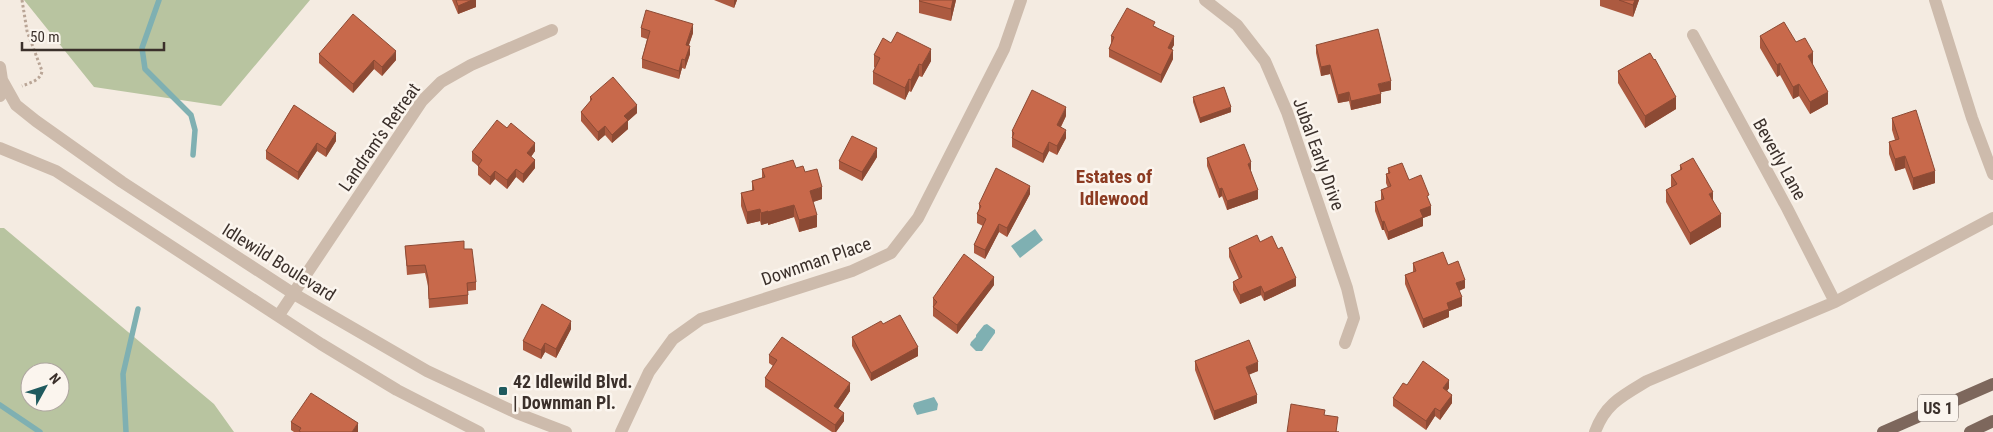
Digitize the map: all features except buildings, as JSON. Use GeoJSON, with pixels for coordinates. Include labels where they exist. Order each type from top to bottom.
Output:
{"type":"FeatureCollection","features":[{"type":"Feature","properties":{"kind":"main road","name":"US 1"},"geometry":{"type":"LineString","coordinates":[[1883,432],[1993,384]]}},
{"type":"Feature","properties":{"kind":"main road","name":"US 1"},"geometry":{"type":"LineString","coordinates":[[1970,432],[1993,421]]}},
{"type":"Feature","properties":{"kind":"street","name":"Downman Place"},"geometry":{"type":"LineString","coordinates":[[621,432],[649,372],[673,339],[702,319],[852,271],[890,253],[918,218],[1004,49],[1021,0]]}},
{"type":"Feature","properties":{"kind":"street","name":"Jubal Early Drive"},"geometry":{"type":"LineString","coordinates":[[1205,0],[1237,24],[1264,61],[1287,112],[1347,288],[1354,318],[1345,343]]}},
{"type":"Feature","properties":{"kind":"street"},"geometry":{"type":"LineString","coordinates":[[1935,0],[1972,118],[1993,174]]}},
{"type":"Feature","properties":{"kind":"street","name":"Landram's Retreat"},"geometry":{"type":"LineString","coordinates":[[279,315],[422,101],[441,82],[471,65],[552,30]]}},
{"type":"Feature","properties":{"kind":"street","name":"Beverly Lane"},"geometry":{"type":"LineString","coordinates":[[1692,35],[1787,208],[1835,302]]}},
{"type":"Feature","properties":{"kind":"street"},"geometry":{"type":"LineString","coordinates":[[0,67],[2,80],[0,96]]}},
{"type":"Feature","properties":{"kind":"street","name":"Idlewild Boulevard"},"geometry":{"type":"LineString","coordinates":[[2,80],[16,105],[36,120],[122,182],[294,294],[427,372],[519,414],[566,432]]}},
{"type":"Feature","properties":{"kind":"street"},"geometry":{"type":"LineString","coordinates":[[0,148],[56,171],[321,344],[397,390],[479,432]]}},
{"type":"Feature","properties":{"kind":"street"},"geometry":{"type":"LineString","coordinates":[[1595,432],[1600,419],[1610,406],[1620,397],[1647,381],[1835,302],[1993,218]]}},
{"type":"Feature","properties":{"kind":"path"},"geometry":{"type":"LineString","coordinates":[[21,87],[42,76],[42,71],[27,31],[22,0]]}},
{"type":"Feature","properties":{"kind":"green space"},"geometry":{"type":"Polygon","coordinates":[[[24,0],[310,0],[221,106],[94,87],[24,0]]]}},
{"type":"Feature","properties":{"kind":"green space"},"geometry":{"type":"Polygon","coordinates":[[[0,228],[4,228],[214,404],[234,432],[0,432],[0,228]]]}},
{"type":"Feature","properties":{"kind":"water"},"geometry":{"type":"Polygon","coordinates":[[[1035,229],[1043,240],[1020,258],[1011,246],[1035,229]]]}},
{"type":"Feature","properties":{"kind":"water"},"geometry":{"type":"Polygon","coordinates":[[[987,324],[995,330],[995,333],[982,351],[976,351],[970,345],[971,342],[984,325],[987,324]]]}},
{"type":"Feature","properties":{"kind":"water"},"geometry":{"type":"Polygon","coordinates":[[[934,397],[938,404],[937,410],[917,415],[913,406],[914,403],[934,397]]]}},
{"type":"Feature","properties":{"kind":"waterway"},"geometry":{"type":"LineString","coordinates":[[159,0],[142,48],[145,69],[191,115],[195,130],[193,155]]}},
{"type":"Feature","properties":{"kind":"waterway"},"geometry":{"type":"LineString","coordinates":[[126,432],[123,374],[138,309]]}},
{"type":"Feature","properties":{"kind":"waterway"},"geometry":{"type":"LineString","coordinates":[[0,405],[40,432]]}},
{"type":"Feature","properties":{"kind":"place","name":"42 Idlewild Blvd. | Downman Pl."},"geometry":{"type":"Point","coordinates":[503,391]}},
{"type":"Feature","properties":{"kind":"district","name":"Estates of Idlewood"},"geometry":{"type":"Point","coordinates":[1114,187]}}]}
